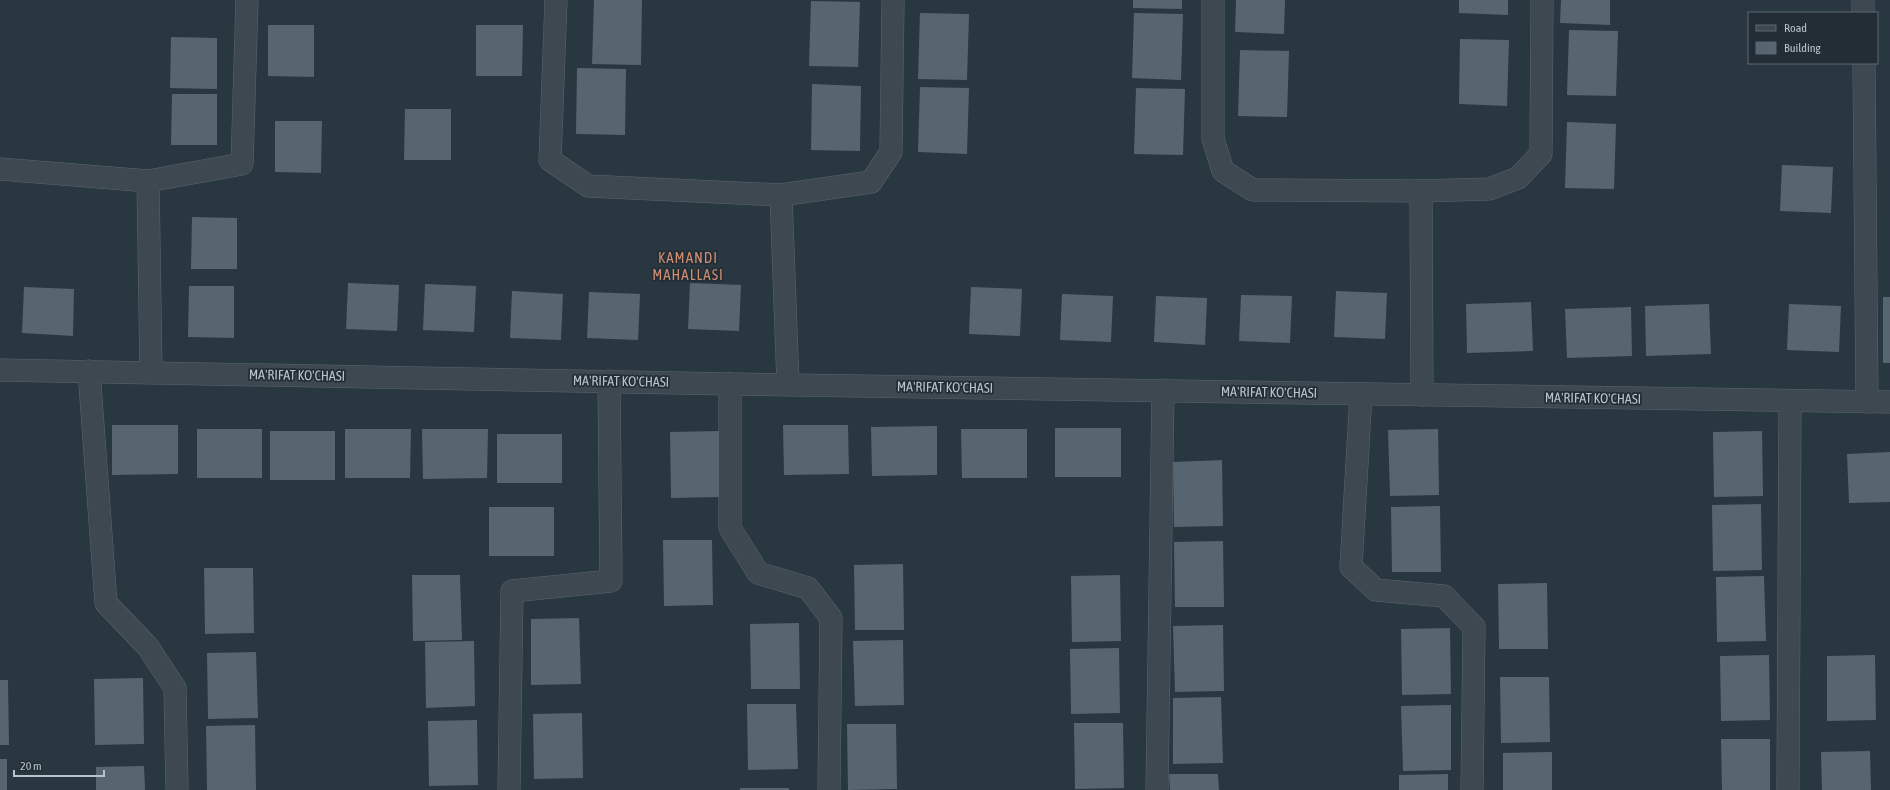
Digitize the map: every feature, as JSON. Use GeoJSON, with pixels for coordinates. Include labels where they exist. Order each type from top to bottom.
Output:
{"type":"FeatureCollection","features":[{"type":"Feature","properties":{"kind":"street"},"geometry":{"type":"LineString","coordinates":[[0,170],[148,181],[242,164],[247,0]]}},
{"type":"Feature","properties":{"kind":"street"},"geometry":{"type":"LineString","coordinates":[[556,0],[550,160],[588,186],[781,195],[871,182],[891,152],[893,0]]}},
{"type":"Feature","properties":{"kind":"street"},"geometry":{"type":"LineString","coordinates":[[1213,0],[1213,139],[1223,171],[1253,190],[1421,191],[1489,189],[1518,178],[1541,154],[1542,0]]}},
{"type":"Feature","properties":{"kind":"street"},"geometry":{"type":"LineString","coordinates":[[1863,0],[1863,12]]}},
{"type":"Feature","properties":{"kind":"street"},"geometry":{"type":"LineString","coordinates":[[1864,64],[1867,402]]}},
{"type":"Feature","properties":{"kind":"street"},"geometry":{"type":"LineString","coordinates":[[148,181],[151,372]]}},
{"type":"Feature","properties":{"kind":"street"},"geometry":{"type":"LineString","coordinates":[[1421,191],[1422,395]]}},
{"type":"Feature","properties":{"kind":"street"},"geometry":{"type":"LineString","coordinates":[[781,195],[788,384]]}},
{"type":"Feature","properties":{"kind":"street","name":"MA'RIFAT KO'CHASI"},"geometry":{"type":"LineString","coordinates":[[0,370],[730,384],[1890,402]]}},
{"type":"Feature","properties":{"kind":"street"},"geometry":{"type":"LineString","coordinates":[[89,371],[106,603],[148,647],[175,688],[176,790]]}},
{"type":"Feature","properties":{"kind":"street"},"geometry":{"type":"LineString","coordinates":[[509,790],[512,591],[611,582],[609,381]]}},
{"type":"Feature","properties":{"kind":"street"},"geometry":{"type":"LineString","coordinates":[[730,384],[730,528],[758,573],[808,588],[830,618],[829,790]]}},
{"type":"Feature","properties":{"kind":"street"},"geometry":{"type":"LineString","coordinates":[[1157,790],[1163,390]]}},
{"type":"Feature","properties":{"kind":"street"},"geometry":{"type":"LineString","coordinates":[[1361,394],[1351,567],[1376,590],[1444,596],[1474,627],[1472,790]]}},
{"type":"Feature","properties":{"kind":"street"},"geometry":{"type":"LineString","coordinates":[[1788,790],[1790,401]]}},
{"type":"Feature","properties":{"kind":"building"},"geometry":{"type":"Polygon","coordinates":[[[594,0],[642,0],[641,65],[592,64],[594,0]]]}},
{"type":"Feature","properties":{"kind":"building"},"geometry":{"type":"Polygon","coordinates":[[[1133,0],[1182,0],[1182,9],[1133,8],[1133,0]]]}},
{"type":"Feature","properties":{"kind":"building"},"geometry":{"type":"Polygon","coordinates":[[[1236,0],[1285,0],[1284,34],[1235,32],[1236,0]]]}},
{"type":"Feature","properties":{"kind":"building"},"geometry":{"type":"Polygon","coordinates":[[[1459,0],[1508,0],[1508,15],[1459,13],[1459,0]]]}},
{"type":"Feature","properties":{"kind":"building"},"geometry":{"type":"Polygon","coordinates":[[[1561,0],[1610,0],[1610,25],[1560,23],[1561,0]]]}},
{"type":"Feature","properties":{"kind":"building"},"geometry":{"type":"Polygon","coordinates":[[[811,1],[860,2],[858,67],[809,66],[811,1]]]}},
{"type":"Feature","properties":{"kind":"building"},"geometry":{"type":"Polygon","coordinates":[[[920,13],[969,14],[967,80],[918,79],[920,13]]]}},
{"type":"Feature","properties":{"kind":"building"},"geometry":{"type":"Polygon","coordinates":[[[1134,13],[1183,14],[1181,80],[1132,78],[1134,13]]]}},
{"type":"Feature","properties":{"kind":"building"},"geometry":{"type":"Polygon","coordinates":[[[268,25],[314,25],[314,77],[268,76],[268,25]]]}},
{"type":"Feature","properties":{"kind":"building"},"geometry":{"type":"Polygon","coordinates":[[[476,25],[523,25],[522,76],[476,76],[476,25]]]}},
{"type":"Feature","properties":{"kind":"building"},"geometry":{"type":"Polygon","coordinates":[[[1569,30],[1618,31],[1616,96],[1567,95],[1569,30]]]}},
{"type":"Feature","properties":{"kind":"building"},"geometry":{"type":"Polygon","coordinates":[[[171,37],[217,38],[217,89],[170,88],[171,37]]]}},
{"type":"Feature","properties":{"kind":"building"},"geometry":{"type":"Polygon","coordinates":[[[1460,39],[1509,40],[1507,106],[1459,104],[1460,39]]]}},
{"type":"Feature","properties":{"kind":"building"},"geometry":{"type":"Polygon","coordinates":[[[1240,50],[1289,51],[1287,117],[1238,116],[1240,50]]]}},
{"type":"Feature","properties":{"kind":"building"},"geometry":{"type":"Polygon","coordinates":[[[577,68],[626,69],[625,135],[576,134],[577,68]]]}},
{"type":"Feature","properties":{"kind":"building"},"geometry":{"type":"Polygon","coordinates":[[[812,84],[861,86],[860,151],[811,150],[812,84]]]}},
{"type":"Feature","properties":{"kind":"building"},"geometry":{"type":"Polygon","coordinates":[[[920,87],[969,88],[967,154],[918,152],[920,87]]]}},
{"type":"Feature","properties":{"kind":"building"},"geometry":{"type":"Polygon","coordinates":[[[1136,88],[1185,89],[1183,155],[1134,154],[1136,88]]]}},
{"type":"Feature","properties":{"kind":"building"},"geometry":{"type":"Polygon","coordinates":[[[172,94],[217,94],[217,145],[171,145],[172,94]]]}},
{"type":"Feature","properties":{"kind":"building"},"geometry":{"type":"Polygon","coordinates":[[[405,109],[451,109],[451,160],[404,160],[405,109]]]}},
{"type":"Feature","properties":{"kind":"building"},"geometry":{"type":"Polygon","coordinates":[[[275,121],[322,121],[321,173],[275,172],[275,121]]]}},
{"type":"Feature","properties":{"kind":"building"},"geometry":{"type":"Polygon","coordinates":[[[1567,122],[1616,124],[1614,189],[1565,188],[1567,122]]]}},
{"type":"Feature","properties":{"kind":"building"},"geometry":{"type":"Polygon","coordinates":[[[1782,165],[1833,167],[1831,213],[1780,211],[1782,165]]]}},
{"type":"Feature","properties":{"kind":"building"},"geometry":{"type":"Polygon","coordinates":[[[192,217],[237,218],[237,269],[191,269],[192,217]]]}},
{"type":"Feature","properties":{"kind":"building"},"geometry":{"type":"Polygon","coordinates":[[[348,283],[399,285],[397,331],[346,329],[348,283]]]}},
{"type":"Feature","properties":{"kind":"building"},"geometry":{"type":"Polygon","coordinates":[[[690,283],[741,285],[739,331],[688,329],[690,283]]]}},
{"type":"Feature","properties":{"kind":"building"},"geometry":{"type":"Polygon","coordinates":[[[425,284],[476,286],[474,332],[423,330],[425,284]]]}},
{"type":"Feature","properties":{"kind":"building"},"geometry":{"type":"Polygon","coordinates":[[[189,286],[234,286],[234,338],[188,337],[189,286]]]}},
{"type":"Feature","properties":{"kind":"building"},"geometry":{"type":"Polygon","coordinates":[[[24,287],[74,289],[73,336],[22,333],[24,287]]]}},
{"type":"Feature","properties":{"kind":"building"},"geometry":{"type":"Polygon","coordinates":[[[971,287],[1022,289],[1020,336],[969,334],[971,287]]]}},
{"type":"Feature","properties":{"kind":"building"},"geometry":{"type":"Polygon","coordinates":[[[512,291],[563,294],[561,340],[510,338],[512,291]]]}},
{"type":"Feature","properties":{"kind":"building"},"geometry":{"type":"Polygon","coordinates":[[[1336,291],[1387,293],[1385,339],[1334,337],[1336,291]]]}},
{"type":"Feature","properties":{"kind":"building"},"geometry":{"type":"Polygon","coordinates":[[[589,292],[640,294],[638,340],[587,338],[589,292]]]}},
{"type":"Feature","properties":{"kind":"building"},"geometry":{"type":"Polygon","coordinates":[[[1062,294],[1113,296],[1111,342],[1060,340],[1062,294]]]}},
{"type":"Feature","properties":{"kind":"building"},"geometry":{"type":"Polygon","coordinates":[[[1241,295],[1292,296],[1290,343],[1239,341],[1241,295]]]}},
{"type":"Feature","properties":{"kind":"building"},"geometry":{"type":"Polygon","coordinates":[[[1156,296],[1207,298],[1205,345],[1154,342],[1156,296]]]}},
{"type":"Feature","properties":{"kind":"building"},"geometry":{"type":"Polygon","coordinates":[[[1883,297],[1890,297],[1890,363],[1883,363],[1883,297]]]}},
{"type":"Feature","properties":{"kind":"building"},"geometry":{"type":"Polygon","coordinates":[[[1531,302],[1533,351],[1467,353],[1466,304],[1531,302]]]}},
{"type":"Feature","properties":{"kind":"building"},"geometry":{"type":"Polygon","coordinates":[[[1709,304],[1711,354],[1646,356],[1645,306],[1709,304]]]}},
{"type":"Feature","properties":{"kind":"building"},"geometry":{"type":"Polygon","coordinates":[[[1789,304],[1841,306],[1839,352],[1787,350],[1789,304]]]}},
{"type":"Feature","properties":{"kind":"building"},"geometry":{"type":"Polygon","coordinates":[[[1631,307],[1632,356],[1567,358],[1565,309],[1631,307]]]}},
{"type":"Feature","properties":{"kind":"building"},"geometry":{"type":"Polygon","coordinates":[[[112,425],[178,425],[178,474],[112,475],[112,425]]]}},
{"type":"Feature","properties":{"kind":"building"},"geometry":{"type":"Polygon","coordinates":[[[783,425],[848,425],[849,474],[784,475],[783,425]]]}},
{"type":"Feature","properties":{"kind":"building"},"geometry":{"type":"Polygon","coordinates":[[[937,426],[937,475],[872,476],[871,427],[937,426]]]}},
{"type":"Feature","properties":{"kind":"building"},"geometry":{"type":"Polygon","coordinates":[[[1055,428],[1121,428],[1121,477],[1055,477],[1055,428]]]}},
{"type":"Feature","properties":{"kind":"building"},"geometry":{"type":"Polygon","coordinates":[[[197,429],[262,429],[262,478],[197,478],[197,429]]]}},
{"type":"Feature","properties":{"kind":"building"},"geometry":{"type":"Polygon","coordinates":[[[345,429],[411,429],[410,478],[345,478],[345,429]]]}},
{"type":"Feature","properties":{"kind":"building"},"geometry":{"type":"Polygon","coordinates":[[[422,429],[488,429],[487,478],[423,479],[422,429]]]}},
{"type":"Feature","properties":{"kind":"building"},"geometry":{"type":"Polygon","coordinates":[[[961,429],[1027,429],[1027,478],[962,478],[961,429]]]}},
{"type":"Feature","properties":{"kind":"building"},"geometry":{"type":"Polygon","coordinates":[[[1438,429],[1439,495],[1390,496],[1388,430],[1438,429]]]}},
{"type":"Feature","properties":{"kind":"building"},"geometry":{"type":"Polygon","coordinates":[[[270,431],[335,431],[335,480],[270,480],[270,431]]]}},
{"type":"Feature","properties":{"kind":"building"},"geometry":{"type":"Polygon","coordinates":[[[719,431],[720,497],[671,498],[670,432],[719,431]]]}},
{"type":"Feature","properties":{"kind":"building"},"geometry":{"type":"Polygon","coordinates":[[[1762,431],[1763,496],[1714,497],[1713,432],[1762,431]]]}},
{"type":"Feature","properties":{"kind":"building"},"geometry":{"type":"Polygon","coordinates":[[[497,434],[562,434],[562,483],[497,483],[497,434]]]}},
{"type":"Feature","properties":{"kind":"building"},"geometry":{"type":"Polygon","coordinates":[[[1890,452],[1890,502],[1849,503],[1847,454],[1890,452]]]}},
{"type":"Feature","properties":{"kind":"building"},"geometry":{"type":"Polygon","coordinates":[[[1222,460],[1223,526],[1174,527],[1173,462],[1222,460]]]}},
{"type":"Feature","properties":{"kind":"building"},"geometry":{"type":"Polygon","coordinates":[[[1761,504],[1762,570],[1713,571],[1712,505],[1761,504]]]}},
{"type":"Feature","properties":{"kind":"building"},"geometry":{"type":"Polygon","coordinates":[[[1440,506],[1441,572],[1392,572],[1391,507],[1440,506]]]}},
{"type":"Feature","properties":{"kind":"building"},"geometry":{"type":"Polygon","coordinates":[[[489,507],[554,507],[554,556],[489,556],[489,507]]]}},
{"type":"Feature","properties":{"kind":"building"},"geometry":{"type":"Polygon","coordinates":[[[663,540],[712,540],[713,605],[664,606],[663,540]]]}},
{"type":"Feature","properties":{"kind":"building"},"geometry":{"type":"Polygon","coordinates":[[[1223,541],[1224,607],[1175,607],[1174,542],[1223,541]]]}},
{"type":"Feature","properties":{"kind":"building"},"geometry":{"type":"Polygon","coordinates":[[[903,564],[904,630],[855,630],[854,565],[903,564]]]}},
{"type":"Feature","properties":{"kind":"building"},"geometry":{"type":"Polygon","coordinates":[[[204,568],[253,568],[254,633],[205,634],[204,568]]]}},
{"type":"Feature","properties":{"kind":"building"},"geometry":{"type":"Polygon","coordinates":[[[412,575],[460,575],[462,640],[413,641],[412,575]]]}},
{"type":"Feature","properties":{"kind":"building"},"geometry":{"type":"Polygon","coordinates":[[[1120,575],[1121,641],[1072,642],[1071,576],[1120,575]]]}},
{"type":"Feature","properties":{"kind":"building"},"geometry":{"type":"Polygon","coordinates":[[[1764,576],[1766,641],[1717,642],[1716,577],[1764,576]]]}},
{"type":"Feature","properties":{"kind":"building"},"geometry":{"type":"Polygon","coordinates":[[[1547,583],[1548,649],[1499,649],[1498,584],[1547,583]]]}},
{"type":"Feature","properties":{"kind":"building"},"geometry":{"type":"Polygon","coordinates":[[[579,618],[581,684],[531,685],[531,619],[579,618]]]}},
{"type":"Feature","properties":{"kind":"building"},"geometry":{"type":"Polygon","coordinates":[[[799,623],[800,689],[751,689],[750,624],[799,623]]]}},
{"type":"Feature","properties":{"kind":"building"},"geometry":{"type":"Polygon","coordinates":[[[1223,625],[1224,691],[1175,692],[1173,626],[1223,625]]]}},
{"type":"Feature","properties":{"kind":"building"},"geometry":{"type":"Polygon","coordinates":[[[1450,628],[1451,694],[1402,695],[1401,629],[1450,628]]]}},
{"type":"Feature","properties":{"kind":"building"},"geometry":{"type":"Polygon","coordinates":[[[903,640],[904,705],[855,706],[853,641],[903,640]]]}},
{"type":"Feature","properties":{"kind":"building"},"geometry":{"type":"Polygon","coordinates":[[[474,641],[475,706],[426,708],[425,642],[474,641]]]}},
{"type":"Feature","properties":{"kind":"building"},"geometry":{"type":"Polygon","coordinates":[[[1119,648],[1120,713],[1071,714],[1070,649],[1119,648]]]}},
{"type":"Feature","properties":{"kind":"building"},"geometry":{"type":"Polygon","coordinates":[[[256,652],[258,718],[208,719],[207,653],[256,652]]]}},
{"type":"Feature","properties":{"kind":"building"},"geometry":{"type":"Polygon","coordinates":[[[1769,655],[1770,720],[1721,721],[1720,656],[1769,655]]]}},
{"type":"Feature","properties":{"kind":"building"},"geometry":{"type":"Polygon","coordinates":[[[1875,655],[1876,720],[1827,721],[1827,656],[1875,655]]]}},
{"type":"Feature","properties":{"kind":"building"},"geometry":{"type":"Polygon","coordinates":[[[1500,677],[1549,677],[1550,742],[1501,743],[1500,677]]]}},
{"type":"Feature","properties":{"kind":"building"},"geometry":{"type":"Polygon","coordinates":[[[143,678],[144,744],[95,745],[94,679],[143,678]]]}},
{"type":"Feature","properties":{"kind":"building"},"geometry":{"type":"Polygon","coordinates":[[[0,680],[8,680],[9,745],[0,745],[0,680]]]}},
{"type":"Feature","properties":{"kind":"building"},"geometry":{"type":"Polygon","coordinates":[[[1221,697],[1223,763],[1173,764],[1173,698],[1221,697]]]}},
{"type":"Feature","properties":{"kind":"building"},"geometry":{"type":"Polygon","coordinates":[[[747,704],[796,704],[798,769],[748,770],[747,704]]]}},
{"type":"Feature","properties":{"kind":"building"},"geometry":{"type":"Polygon","coordinates":[[[1451,705],[1451,770],[1403,771],[1401,706],[1451,705]]]}},
{"type":"Feature","properties":{"kind":"building"},"geometry":{"type":"Polygon","coordinates":[[[582,713],[583,778],[534,779],[533,714],[582,713]]]}},
{"type":"Feature","properties":{"kind":"building"},"geometry":{"type":"Polygon","coordinates":[[[477,720],[478,785],[429,786],[428,721],[477,720]]]}},
{"type":"Feature","properties":{"kind":"building"},"geometry":{"type":"Polygon","coordinates":[[[1074,723],[1123,723],[1124,788],[1075,789],[1074,723]]]}},
{"type":"Feature","properties":{"kind":"building"},"geometry":{"type":"Polygon","coordinates":[[[847,724],[896,724],[897,789],[848,790],[847,724]]]}},
{"type":"Feature","properties":{"kind":"building"},"geometry":{"type":"Polygon","coordinates":[[[255,725],[256,790],[207,790],[206,726],[255,725]]]}},
{"type":"Feature","properties":{"kind":"building"},"geometry":{"type":"Polygon","coordinates":[[[1721,739],[1770,739],[1770,790],[1722,790],[1721,739]]]}},
{"type":"Feature","properties":{"kind":"building"},"geometry":{"type":"Polygon","coordinates":[[[1870,751],[1871,790],[1822,790],[1821,752],[1870,751]]]}},
{"type":"Feature","properties":{"kind":"building"},"geometry":{"type":"Polygon","coordinates":[[[1552,752],[1552,790],[1503,790],[1503,753],[1552,752]]]}},
{"type":"Feature","properties":{"kind":"building"},"geometry":{"type":"Polygon","coordinates":[[[0,759],[7,759],[7,790],[0,790],[0,759]]]}},
{"type":"Feature","properties":{"kind":"building"},"geometry":{"type":"Polygon","coordinates":[[[144,766],[145,790],[96,790],[96,767],[144,766]]]}},
{"type":"Feature","properties":{"kind":"building"},"geometry":{"type":"Polygon","coordinates":[[[1169,774],[1218,774],[1219,790],[1170,790],[1169,774]]]}},
{"type":"Feature","properties":{"kind":"building"},"geometry":{"type":"Polygon","coordinates":[[[1448,774],[1448,790],[1399,790],[1399,775],[1448,774]]]}},
{"type":"Feature","properties":{"kind":"building"},"geometry":{"type":"Polygon","coordinates":[[[740,788],[789,788],[789,790],[740,790],[740,788]]]}},
{"type":"Feature","properties":{"kind":"district","name":"KAMANDI MAHALLASI"},"geometry":{"type":"Point","coordinates":[688,266]}}]}
